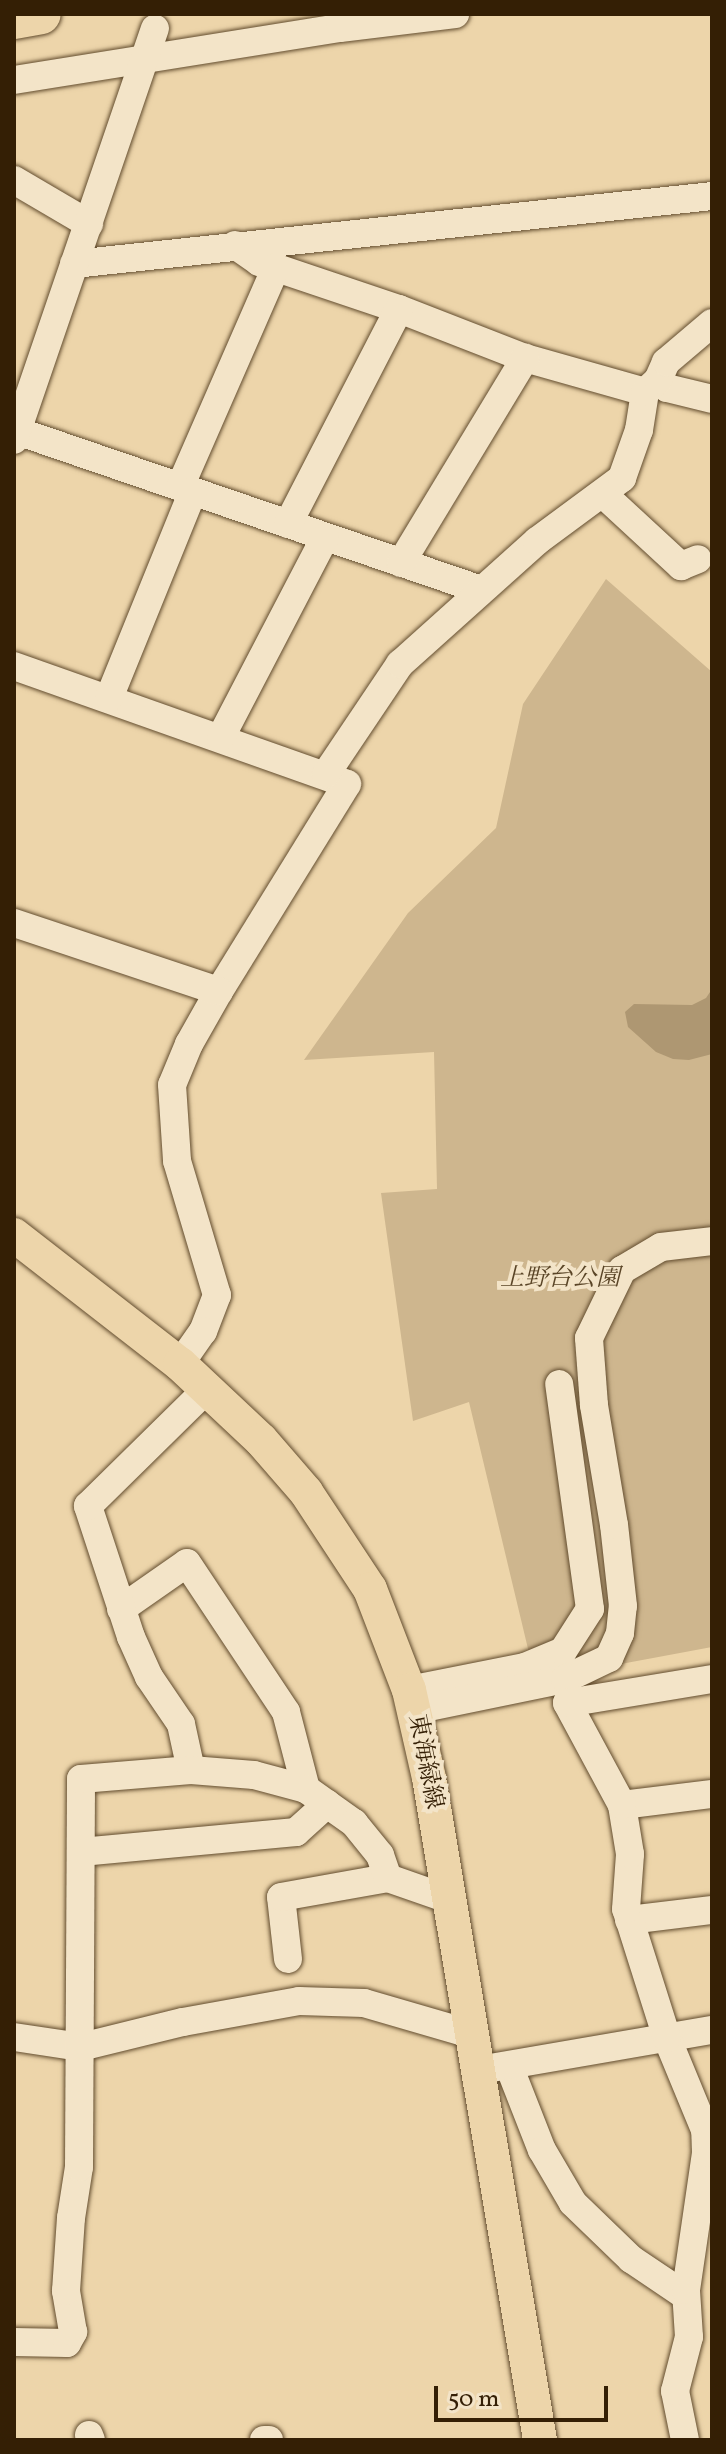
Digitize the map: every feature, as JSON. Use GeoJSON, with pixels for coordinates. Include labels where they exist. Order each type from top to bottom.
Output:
{"type":"FeatureCollection","features":[{"type":"Feature","properties":{"kind":"highway"},"geometry":{"type":"LineString","coordinates":[[14,19],[41,14]]}},
{"type":"Feature","properties":{"kind":"main road","name":"東海緑線"},"geometry":{"type":"LineString","coordinates":[[14,1235],[180,1364],[261,1440],[330,1527],[370,1589],[412,1700],[471,2034],[493,2068],[540,2440]]}},
{"type":"Feature","properties":{"kind":"street"},"geometry":{"type":"LineString","coordinates":[[14,80],[340,28],[455,14]]}},
{"type":"Feature","properties":{"kind":"street"},"geometry":{"type":"LineString","coordinates":[[155,29],[15,434],[480,590]]}},
{"type":"Feature","properties":{"kind":"street"},"geometry":{"type":"LineString","coordinates":[[14,180],[89,224]]}},
{"type":"Feature","properties":{"kind":"street"},"geometry":{"type":"LineString","coordinates":[[74,264],[712,196]]}},
{"type":"Feature","properties":{"kind":"street"},"geometry":{"type":"LineString","coordinates":[[235,245],[259,262],[399,309],[525,358],[712,399]]}},
{"type":"Feature","properties":{"kind":"street"},"geometry":{"type":"LineString","coordinates":[[109,698],[186,489],[276,267]]}},
{"type":"Feature","properties":{"kind":"street"},"geometry":{"type":"LineString","coordinates":[[288,524],[399,309]]}},
{"type":"Feature","properties":{"kind":"street"},"geometry":{"type":"LineString","coordinates":[[326,774],[400,664],[537,541],[604,495],[622,478],[651,386],[666,362],[712,323]]}},
{"type":"Feature","properties":{"kind":"street"},"geometry":{"type":"LineString","coordinates":[[401,563],[525,358]]}},
{"type":"Feature","properties":{"kind":"street"},"geometry":{"type":"LineString","coordinates":[[604,495],[681,566],[698,559]]}},
{"type":"Feature","properties":{"kind":"street"},"geometry":{"type":"LineString","coordinates":[[221,737],[325,537]]}},
{"type":"Feature","properties":{"kind":"street"},"geometry":{"type":"LineString","coordinates":[[14,666],[326,774],[347,784],[219,991],[189,1044],[172,1085],[177,1161],[217,1295],[203,1331],[180,1364]]}},
{"type":"Feature","properties":{"kind":"street"},"geometry":{"type":"LineString","coordinates":[[14,923],[219,991]]}},
{"type":"Feature","properties":{"kind":"street"},"geometry":{"type":"LineString","coordinates":[[412,1700],[565,1679],[609,1658],[620,1633],[623,1606],[614,1525],[594,1405],[589,1338],[622,1270],[661,1247],[712,1241]]}},
{"type":"Feature","properties":{"kind":"street"},"geometry":{"type":"LineString","coordinates":[[412,1700],[525,1667],[563,1651],[590,1609],[559,1384]]}},
{"type":"Feature","properties":{"kind":"street"},"geometry":{"type":"LineString","coordinates":[[191,1770],[181,1724],[149,1677],[121,1609],[88,1506],[206,1390]]}},
{"type":"Feature","properties":{"kind":"street"},"geometry":{"type":"LineString","coordinates":[[121,1609],[187,1563],[286,1712],[317,1796]]}},
{"type":"Feature","properties":{"kind":"street"},"geometry":{"type":"LineString","coordinates":[[685,2440],[675,2391],[689,2337],[686,2296],[709,2130],[667,2038],[626,1909],[630,1854],[622,1805],[567,1703],[712,1679]]}},
{"type":"Feature","properties":{"kind":"street"},"geometry":{"type":"LineString","coordinates":[[14,2342],[67,2343],[73,2332],[66,2291],[71,2218],[79,2167],[81,1779],[191,1770],[254,1775],[317,1796],[363,1834],[380,1855],[388,1878]]}},
{"type":"Feature","properties":{"kind":"street"},"geometry":{"type":"LineString","coordinates":[[622,1805],[712,1794]]}},
{"type":"Feature","properties":{"kind":"street"},"geometry":{"type":"LineString","coordinates":[[81,1852],[296,1832],[317,1796]]}},
{"type":"Feature","properties":{"kind":"street"},"geometry":{"type":"LineString","coordinates":[[288,1959],[281,1897],[388,1878],[448,1899]]}},
{"type":"Feature","properties":{"kind":"street"},"geometry":{"type":"LineString","coordinates":[[629,1920],[712,1910]]}},
{"type":"Feature","properties":{"kind":"street"},"geometry":{"type":"LineString","coordinates":[[14,2037],[81,2047],[183,2022],[299,2001],[364,2003],[471,2034]]}},
{"type":"Feature","properties":{"kind":"street"},"geometry":{"type":"LineString","coordinates":[[686,2296],[631,2259],[573,2203],[493,2068],[712,2030]]}},
{"type":"Feature","properties":{"kind":"green space","name":"上野台公園"},"geometry":{"type":"Polygon","coordinates":[[[606,579],[712,672],[712,1647],[594,1669],[529,1653],[469,1402],[413,1421],[381,1193],[437,1189],[434,1052],[304,1060],[408,913],[496,828],[523,704],[606,579]]]}},
{"type":"Feature","properties":{"kind":"shaded area"},"geometry":{"type":"Polygon","coordinates":[[[712,989],[712,1054],[689,1060],[673,1059],[656,1052],[628,1027],[625,1012],[634,1004],[692,1005],[706,998],[712,989]]]}}]}
